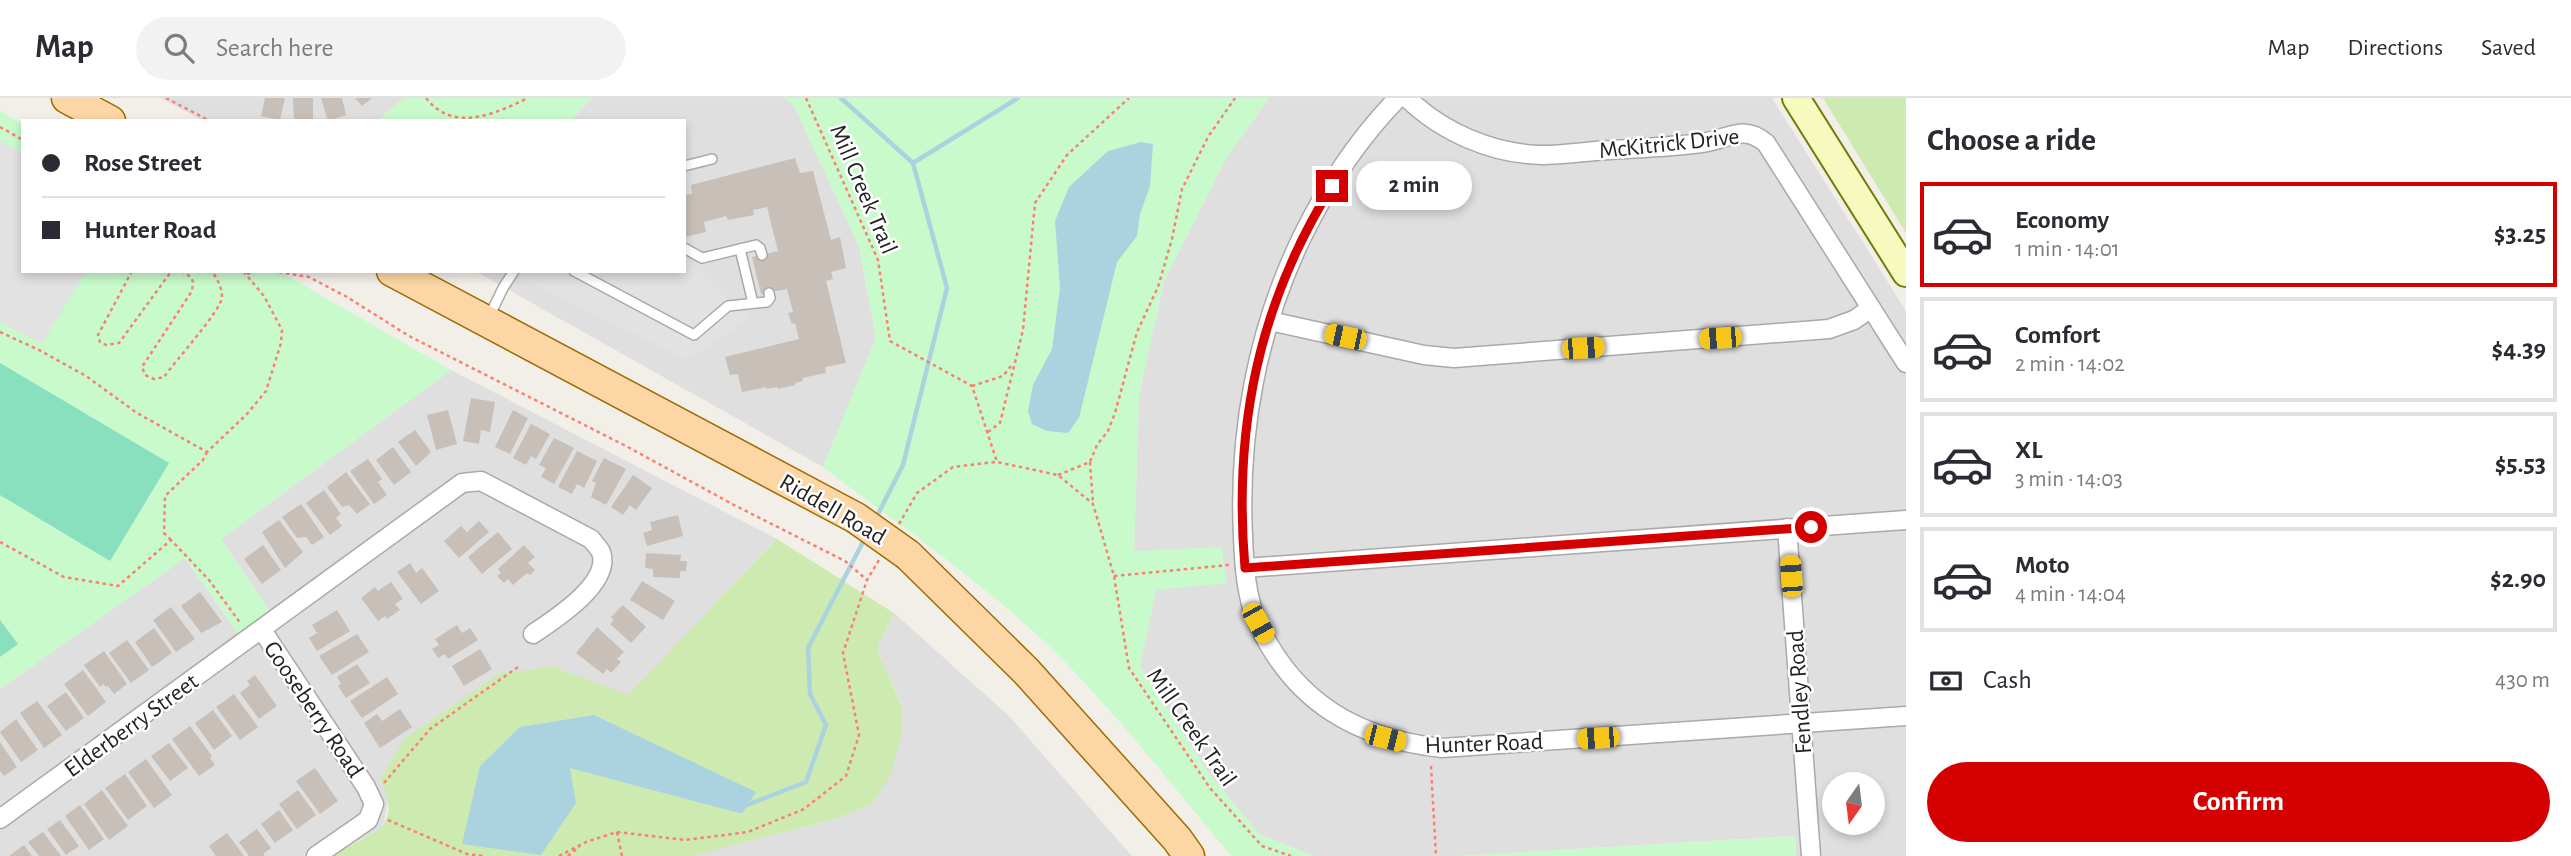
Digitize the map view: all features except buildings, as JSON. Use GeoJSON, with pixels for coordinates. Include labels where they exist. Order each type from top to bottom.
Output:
{"type":"FeatureCollection","features":[{"type":"Feature","properties":{"kind":"main road"},"geometry":{"type":"LineString","coordinates":[[67,98],[106,119]]}},
{"type":"Feature","properties":{"kind":"main road"},"geometry":{"type":"LineString","coordinates":[[1796,98],[1906,273]]}},
{"type":"Feature","properties":{"kind":"main road","name":"Riddell Road"},"geometry":{"type":"LineString","coordinates":[[396,273],[856,518],[894,557],[1027,671],[1177,839],[1188,856]]}},
{"type":"Feature","properties":{"kind":"street","name":"Hunter Road"},"geometry":{"type":"LineString","coordinates":[[1398,98],[1360,141],[1318,209],[1293,259],[1270,321],[1252,384],[1244,448],[1238,567],[1258,623],[1272,649],[1294,679],[1329,711],[1347,722],[1385,738],[1409,744],[1452,748],[1906,716]]}},
{"type":"Feature","properties":{"kind":"street","name":"McKitrick Drive"},"geometry":{"type":"LineString","coordinates":[[1407,98],[1419,110],[1447,129],[1466,138],[1520,153],[1543,155],[1663,147],[1705,143],[1743,132],[1756,135],[1766,143],[1906,363]]}},
{"type":"Feature","properties":{"kind":"street"},"geometry":{"type":"LineString","coordinates":[[1270,321],[1424,355],[1454,358],[1829,329],[1854,320],[1871,308]]}},
{"type":"Feature","properties":{"kind":"street","name":"Elderberry Street"},"geometry":{"type":"LineString","coordinates":[[0,819],[462,483],[481,481],[591,539],[601,551],[600,577],[564,614],[533,634]]}},
{"type":"Feature","properties":{"kind":"street"},"geometry":{"type":"LineString","coordinates":[[1238,567],[1906,520]]}},
{"type":"Feature","properties":{"kind":"street","name":"Fendley Road"},"geometry":{"type":"LineString","coordinates":[[1787,528],[1811,856]]}},
{"type":"Feature","properties":{"kind":"street","name":"Gooseberry Road"},"geometry":{"type":"LineString","coordinates":[[262,630],[375,785]]}},
{"type":"Feature","properties":{"kind":"street"},"geometry":{"type":"LineString","coordinates":[[316,856],[368,820],[374,804],[375,785]]}},
{"type":"Feature","properties":{"kind":"lane"},"geometry":{"type":"LineString","coordinates":[[686,166],[712,159]]}},
{"type":"Feature","properties":{"kind":"lane"},"geometry":{"type":"LineString","coordinates":[[686,249],[702,258],[756,245],[762,255]]}},
{"type":"Feature","properties":{"kind":"lane"},"geometry":{"type":"LineString","coordinates":[[740,249],[753,303]]}},
{"type":"Feature","properties":{"kind":"lane"},"geometry":{"type":"LineString","coordinates":[[487,322],[513,273]]}},
{"type":"Feature","properties":{"kind":"lane"},"geometry":{"type":"LineString","coordinates":[[578,273],[694,335],[728,306],[767,302],[769,293]]}},
{"type":"Feature","properties":{"kind":"path"},"geometry":{"type":"LineString","coordinates":[[166,98],[206,119]]}},
{"type":"Feature","properties":{"kind":"path"},"geometry":{"type":"LineString","coordinates":[[426,98],[436,110],[450,117],[464,118],[506,109],[528,98]]}},
{"type":"Feature","properties":{"kind":"path","name":"Mill Creek Trail"},"geometry":{"type":"LineString","coordinates":[[806,98],[878,260],[890,341],[972,386]]}},
{"type":"Feature","properties":{"kind":"path"},"geometry":{"type":"LineString","coordinates":[[989,432],[1000,423],[1023,330],[1035,204],[1067,155],[1129,98]]}},
{"type":"Feature","properties":{"kind":"path"},"geometry":{"type":"LineString","coordinates":[[1058,475],[1090,462],[1097,445],[1108,431],[1137,332],[1158,287],[1182,189],[1208,137],[1235,98]]}},
{"type":"Feature","properties":{"kind":"path"},"geometry":{"type":"LineString","coordinates":[[0,127],[21,139]]}},
{"type":"Feature","properties":{"kind":"path"},"geometry":{"type":"LineString","coordinates":[[131,273],[98,335],[100,342],[106,345],[120,343],[170,273]]}},
{"type":"Feature","properties":{"kind":"path"},"geometry":{"type":"LineString","coordinates":[[184,273],[191,277],[192,290],[142,367],[145,375],[155,379],[164,377],[214,314],[222,299],[213,273]]}},
{"type":"Feature","properties":{"kind":"path"},"geometry":{"type":"LineString","coordinates":[[243,629],[209,580],[164,533],[165,496],[204,460],[207,452],[266,391],[281,343],[282,330],[264,296],[245,273]]}},
{"type":"Feature","properties":{"kind":"path"},"geometry":{"type":"LineString","coordinates":[[284,273],[309,277],[347,297],[409,337],[626,446],[845,561],[867,580]]}},
{"type":"Feature","properties":{"kind":"path"},"geometry":{"type":"LineString","coordinates":[[0,332],[40,350],[86,376],[138,413],[207,452]]}},
{"type":"Feature","properties":{"kind":"path"},"geometry":{"type":"LineString","coordinates":[[997,462],[972,386],[1003,376],[1013,363]]}},
{"type":"Feature","properties":{"kind":"path"},"geometry":{"type":"LineString","coordinates":[[898,526],[918,493],[953,467],[997,462],[1058,475],[1093,504]]}},
{"type":"Feature","properties":{"kind":"path","name":"Mill Creek Trail"},"geometry":{"type":"LineString","coordinates":[[1090,462],[1093,504],[1114,576],[1129,668],[1210,788],[1262,846],[1291,856]]}},
{"type":"Feature","properties":{"kind":"path"},"geometry":{"type":"LineString","coordinates":[[0,542],[64,577],[118,586],[171,540]]}},
{"type":"Feature","properties":{"kind":"path"},"geometry":{"type":"LineString","coordinates":[[559,856],[586,842],[617,832],[685,840],[748,832],[804,809],[846,776],[859,735],[843,653],[867,580],[894,557]]}},
{"type":"Feature","properties":{"kind":"path"},"geometry":{"type":"LineString","coordinates":[[1114,576],[1238,567]]}},
{"type":"Feature","properties":{"kind":"path"},"geometry":{"type":"LineString","coordinates":[[375,785],[430,729],[518,667]]}},
{"type":"Feature","properties":{"kind":"path"},"geometry":{"type":"LineString","coordinates":[[1431,766],[1436,856]]}},
{"type":"Feature","properties":{"kind":"path"},"geometry":{"type":"LineString","coordinates":[[388,820],[467,854],[483,856]]}},
{"type":"Feature","properties":{"kind":"path"},"geometry":{"type":"LineString","coordinates":[[617,832],[622,856]]}},
{"type":"Feature","properties":{"kind":"path"},"geometry":{"type":"LineString","coordinates":[[568,856],[586,842]]}},
{"type":"Feature","properties":{"kind":"shaded area"},"geometry":{"type":"Polygon","coordinates":[[[161,98],[404,98],[379,119],[199,119],[161,98]]]}},
{"type":"Feature","properties":{"kind":"shaded area"},"geometry":{"type":"Polygon","coordinates":[[[592,98],[784,98],[793,104],[859,246],[876,338],[823,467],[479,273],[686,273],[686,119],[572,119],[592,98]]]}},
{"type":"Feature","properties":{"kind":"shaded area"},"geometry":{"type":"Polygon","coordinates":[[[1269,98],[1772,98],[1906,311],[1906,856],[1796,856],[1794,836],[1457,856],[1314,856],[1259,834],[1207,771],[1140,666],[1156,589],[1226,583],[1223,564],[1134,551],[1139,395],[1164,281],[1227,157],[1269,98]]]}},
{"type":"Feature","properties":{"kind":"shaded area"},"geometry":{"type":"Polygon","coordinates":[[[0,141],[21,152],[21,273],[85,273],[42,344],[0,322],[0,141]]]}},
{"type":"Feature","properties":{"kind":"shaded area"},"geometry":{"type":"Polygon","coordinates":[[[686,259],[749,318],[688,360],[510,273],[686,273],[686,259]]]}},
{"type":"Feature","properties":{"kind":"shaded area"},"geometry":{"type":"Polygon","coordinates":[[[451,370],[777,539],[628,696],[552,666],[507,675],[380,779],[388,803],[384,822],[376,834],[352,843],[333,856],[0,856],[0,689],[185,558],[239,635],[269,610],[221,539],[451,370]]]}},
{"type":"Feature","properties":{"kind":"shaded area"},"geometry":{"type":"Polygon","coordinates":[[[894,613],[1009,716],[1132,856],[692,856],[835,819],[871,804],[901,704],[877,649],[894,613]]]}},
{"type":"Feature","properties":{"kind":"green space"},"geometry":{"type":"Polygon","coordinates":[[[404,98],[592,98],[572,119],[379,119],[404,98]]]}},
{"type":"Feature","properties":{"kind":"green space"},"geometry":{"type":"Polygon","coordinates":[[[784,98],[1269,98],[1227,157],[1164,281],[1139,395],[1134,551],[1222,547],[1226,583],[1156,590],[1140,666],[1207,771],[1259,834],[1314,856],[1231,856],[1120,722],[1049,646],[967,576],[823,467],[876,337],[859,246],[793,104],[784,98]]]}},
{"type":"Feature","properties":{"kind":"green space"},"geometry":{"type":"Polygon","coordinates":[[[1823,98],[1906,98],[1906,233],[1823,98]]]}},
{"type":"Feature","properties":{"kind":"green space"},"geometry":{"type":"Polygon","coordinates":[[[0,111],[21,123],[21,273],[282,273],[451,370],[221,539],[269,610],[239,635],[185,558],[0,689],[0,111]]]}},
{"type":"Feature","properties":{"kind":"green space"},"geometry":{"type":"Polygon","coordinates":[[[0,363],[169,463],[110,561],[0,495],[0,363]]]}},
{"type":"Feature","properties":{"kind":"green space"},"geometry":{"type":"Polygon","coordinates":[[[777,539],[894,613],[877,649],[901,705],[901,739],[890,777],[871,804],[835,819],[692,856],[333,856],[370,835],[386,821],[387,797],[380,779],[404,739],[503,671],[507,674],[552,666],[628,695],[777,539]],[[569,767],[742,814],[747,805],[569,767]]]}},
{"type":"Feature","properties":{"kind":"green space"},"geometry":{"type":"Polygon","coordinates":[[[0,620],[18,644],[0,657],[0,620]]]}},
{"type":"Feature","properties":{"kind":"green space"},"geometry":{"type":"Polygon","coordinates":[[[1795,836],[1796,856],[1457,856],[1795,836]]]}},
{"type":"Feature","properties":{"kind":"water"},"geometry":{"type":"Polygon","coordinates":[[[1141,142],[1153,144],[1150,186],[1140,214],[1137,236],[1117,262],[1079,418],[1068,433],[1047,431],[1032,424],[1028,411],[1033,385],[1052,349],[1060,288],[1055,221],[1069,187],[1108,151],[1141,142]]]}},
{"type":"Feature","properties":{"kind":"water"},"geometry":{"type":"Polygon","coordinates":[[[594,715],[756,792],[742,814],[570,768],[576,803],[541,855],[462,844],[480,766],[520,727],[594,715]]]}},
{"type":"Feature","properties":{"kind":"waterway"},"geometry":{"type":"LineString","coordinates":[[841,98],[913,163],[947,288],[903,465],[876,518]]}},
{"type":"Feature","properties":{"kind":"waterway"},"geometry":{"type":"LineString","coordinates":[[913,163],[1018,98]]}},
{"type":"Feature","properties":{"kind":"waterway"},"geometry":{"type":"LineString","coordinates":[[747,805],[806,782],[826,725],[810,694],[808,648],[865,538]]}},
{"type":"Feature","properties":{"kind":"route"},"geometry":{"type":"LineString","coordinates":[[1332,186],[1302,237],[1259,356],[1248,408],[1241,474],[1245,568],[1811,527]]}}]}
